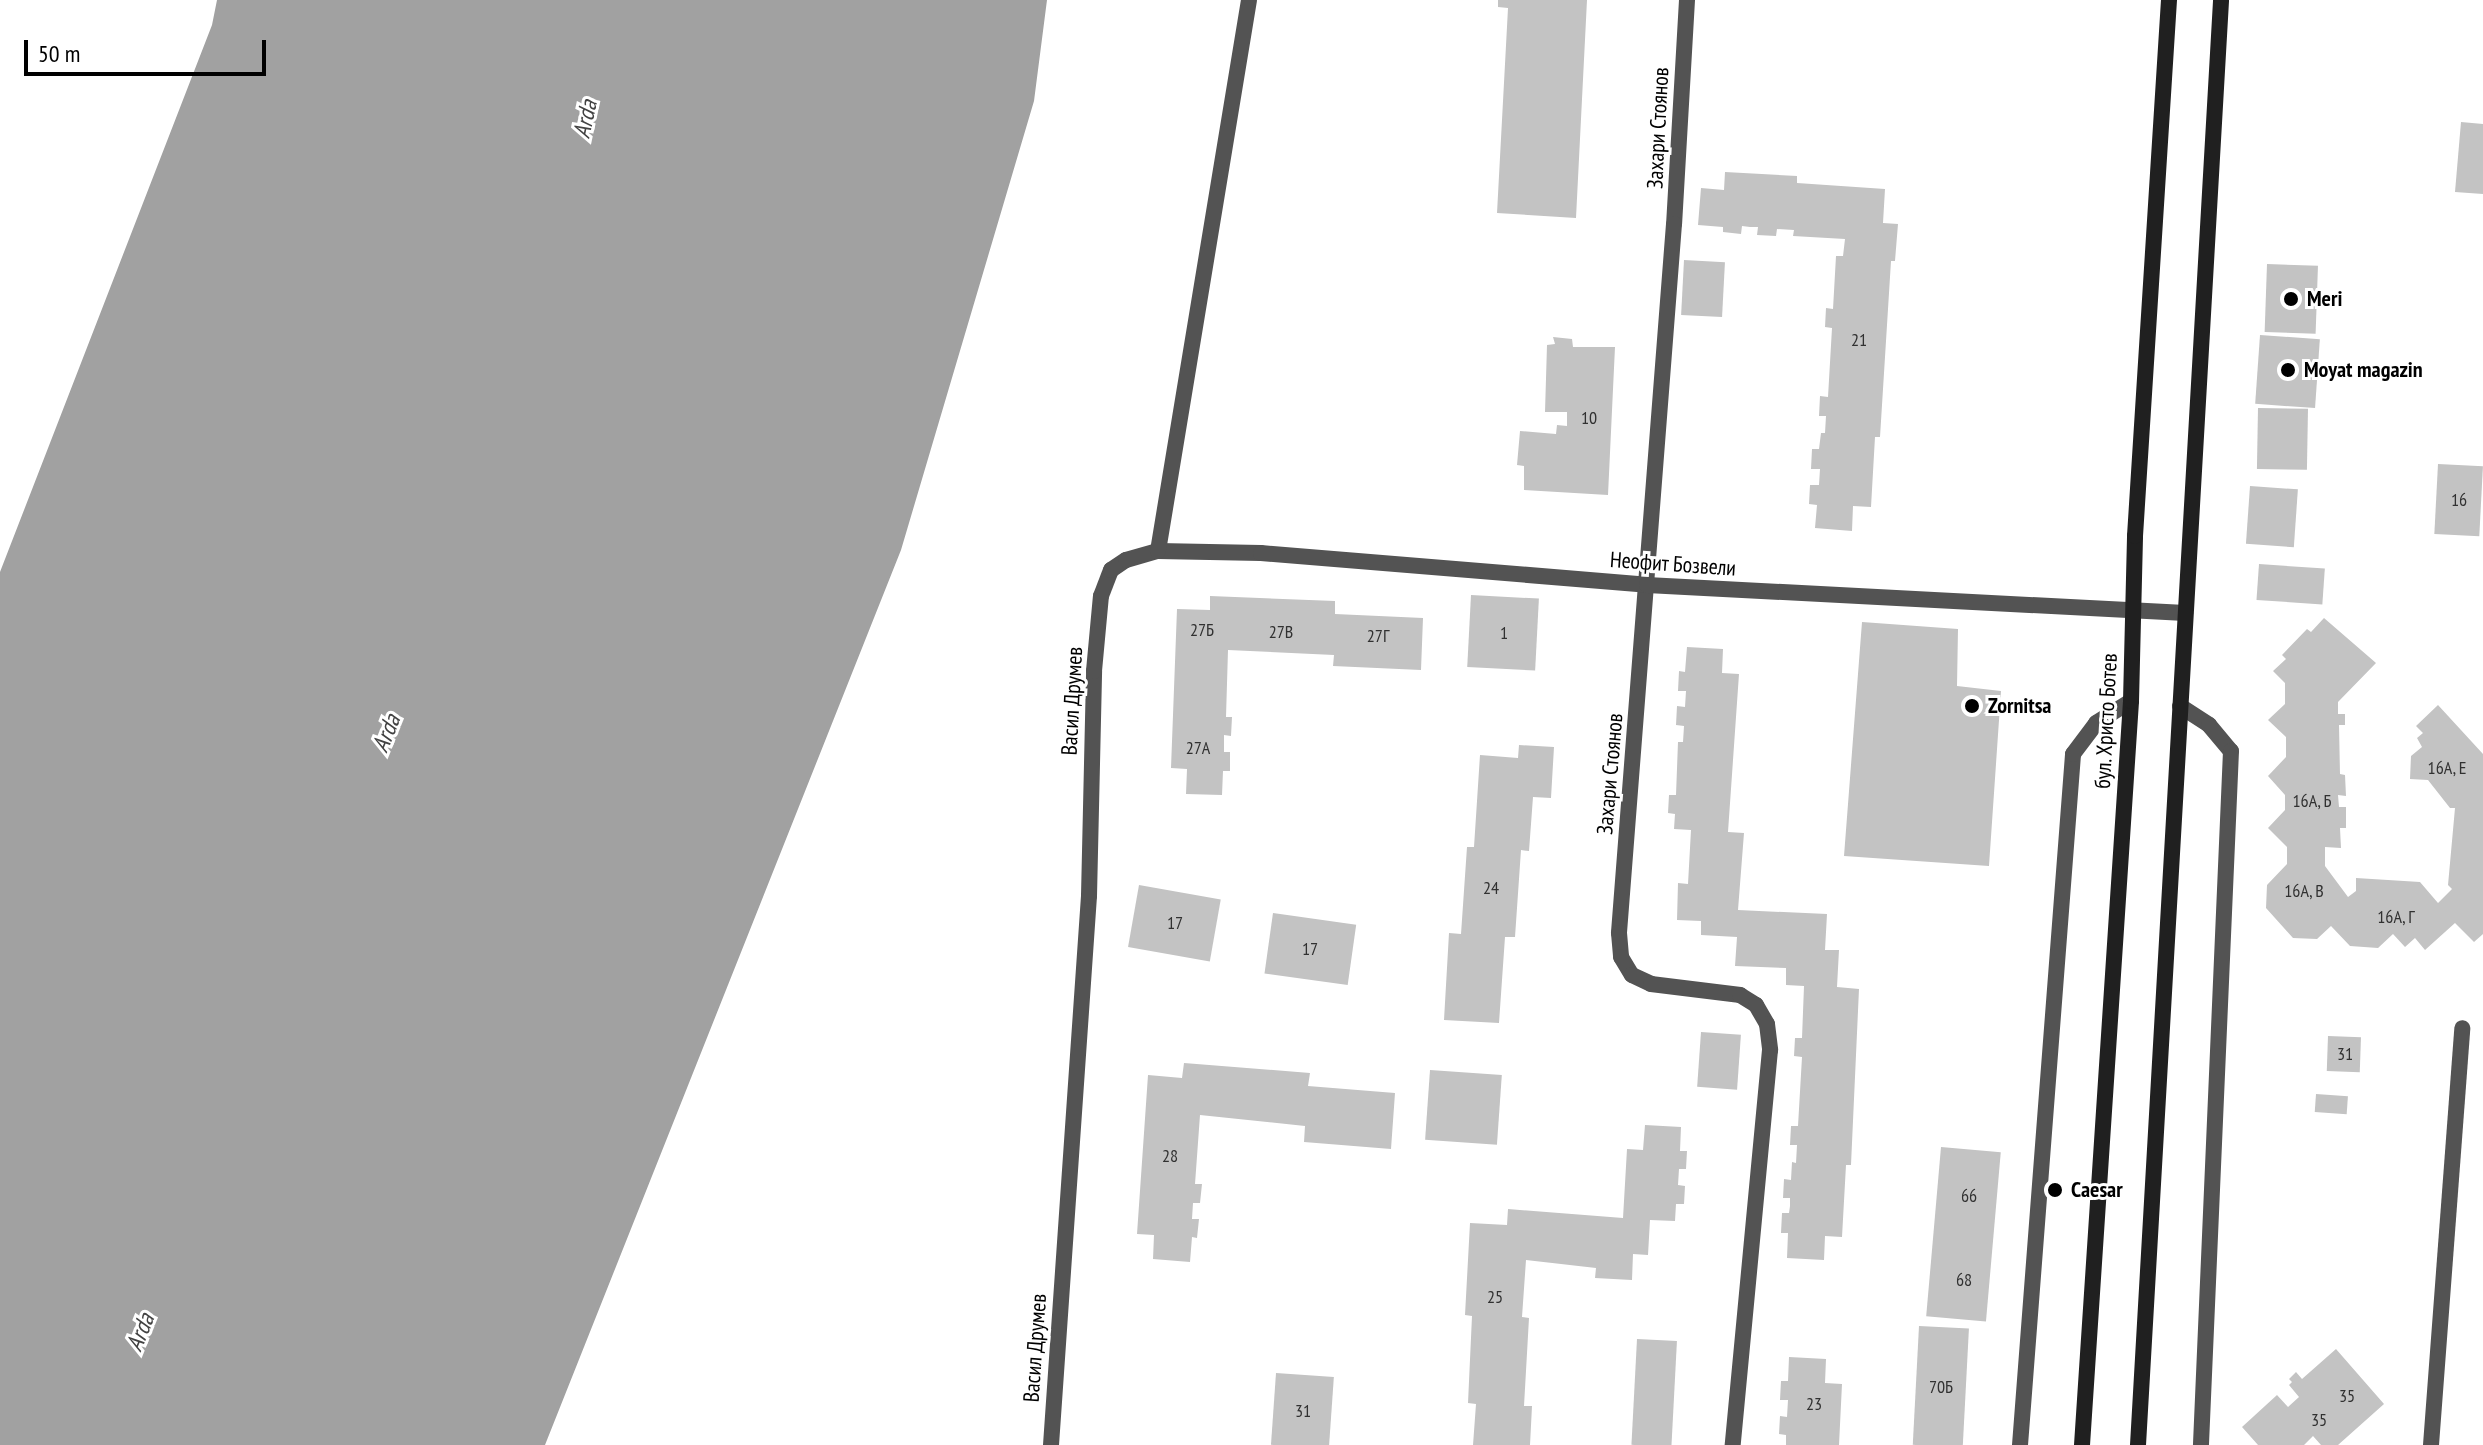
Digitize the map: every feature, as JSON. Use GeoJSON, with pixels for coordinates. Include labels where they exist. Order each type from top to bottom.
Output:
{"type":"FeatureCollection","features":[{"type":"Feature","properties":{"kind":"main road","name":"бул. Христо Ботев"},"geometry":{"type":"LineString","coordinates":[[2082,1445],[2131,701],[2133,609],[2169,0]]}},
{"type":"Feature","properties":{"kind":"main road"},"geometry":{"type":"LineString","coordinates":[[2138,1445],[2221,0]]}},
{"type":"Feature","properties":{"kind":"street"},"geometry":{"type":"LineString","coordinates":[[1158,551],[1249,0]]}},
{"type":"Feature","properties":{"kind":"street","name":"Захари Стоянов"},"geometry":{"type":"LineString","coordinates":[[1687,0],[1647,585],[1619,933],[1621,957],[1632,975],[1651,984],[1740,995],[1756,1005],[1767,1024],[1770,1050],[1733,1445]]}},
{"type":"Feature","properties":{"kind":"street","name":"Неофит Бозвели"},"geometry":{"type":"LineString","coordinates":[[1158,551],[1261,553],[1647,585],[2185,613]]}},
{"type":"Feature","properties":{"kind":"street","name":"Васил Друмев"},"geometry":{"type":"LineString","coordinates":[[1051,1445],[1089,896],[1094,671],[1101,596],[1111,570],[1126,560],[1158,551]]}},
{"type":"Feature","properties":{"kind":"street"},"geometry":{"type":"LineString","coordinates":[[2020,1445],[2073,754],[2096,723],[2131,701]]}},
{"type":"Feature","properties":{"kind":"street"},"geometry":{"type":"LineString","coordinates":[[2180,706],[2209,725],[2231,751],[2201,1445]]}},
{"type":"Feature","properties":{"kind":"street"},"geometry":{"type":"LineString","coordinates":[[2431,1445],[2462,1028]]}},
{"type":"Feature","properties":{"kind":"water","name":"Arda"},"geometry":{"type":"Polygon","coordinates":[[[217,0],[1047,0],[1034,101],[901,550],[545,1445],[0,1445],[0,572],[212,25],[217,0]]]}},
{"type":"Feature","properties":{"kind":"building"},"geometry":{"type":"Polygon","coordinates":[[[1498,0],[1587,0],[1576,218],[1497,213],[1508,8],[1498,7],[1498,0]]]}},
{"type":"Feature","properties":{"kind":"building"},"geometry":{"type":"Polygon","coordinates":[[[2461,122],[2483,124],[2483,194],[2455,192],[2461,122]]]}},
{"type":"Feature","properties":{"kind":"building"},"geometry":{"type":"Polygon","coordinates":[[[1725,172],[1797,176],[1797,183],[1885,189],[1883,223],[1898,224],[1895,261],[1891,261],[1880,437],[1875,437],[1871,507],[1853,506],[1852,531],[1815,528],[1817,505],[1809,504],[1810,485],[1819,485],[1820,469],[1811,469],[1812,449],[1819,449],[1821,433],[1825,433],[1826,416],[1819,416],[1820,396],[1828,397],[1832,328],[1825,327],[1826,308],[1833,309],[1836,256],[1843,256],[1845,239],[1793,236],[1794,230],[1777,229],[1776,236],[1757,235],[1758,227],[1742,226],[1741,234],[1723,232],[1723,227],[1698,225],[1701,188],[1724,190],[1725,172]]]}},
{"type":"Feature","properties":{"kind":"building"},"geometry":{"type":"Polygon","coordinates":[[[1684,260],[1725,262],[1722,317],[1681,315],[1684,260]]]}},
{"type":"Feature","properties":{"kind":"building","name":"Meri"},"geometry":{"type":"Polygon","coordinates":[[[2267,264],[2318,266],[2316,334],[2265,332],[2267,264]]]}},
{"type":"Feature","properties":{"kind":"building","name":"Moyat magazin"},"geometry":{"type":"Polygon","coordinates":[[[2260,335],[2320,339],[2315,408],[2255,404],[2260,335]]]}},
{"type":"Feature","properties":{"kind":"building"},"geometry":{"type":"Polygon","coordinates":[[[1553,337],[1572,339],[1573,347],[1615,347],[1608,495],[1524,490],[1524,466],[1517,465],[1520,431],[1556,434],[1557,425],[1567,426],[1567,412],[1545,412],[1547,345],[1555,344],[1553,337]]]}},
{"type":"Feature","properties":{"kind":"building"},"geometry":{"type":"Polygon","coordinates":[[[2258,408],[2308,409],[2307,470],[2257,469],[2258,408]]]}},
{"type":"Feature","properties":{"kind":"building"},"geometry":{"type":"Polygon","coordinates":[[[2438,464],[2483,466],[2479,536],[2434,534],[2438,464]]]}},
{"type":"Feature","properties":{"kind":"building"},"geometry":{"type":"Polygon","coordinates":[[[2250,486],[2298,489],[2294,547],[2246,544],[2250,486]]]}},
{"type":"Feature","properties":{"kind":"building"},"geometry":{"type":"Polygon","coordinates":[[[2259,564],[2325,569],[2322,605],[2256,600],[2259,564]]]}},
{"type":"Feature","properties":{"kind":"building"},"geometry":{"type":"Polygon","coordinates":[[[1471,595],[1539,599],[1535,670],[1467,667],[1471,595]]]}},
{"type":"Feature","properties":{"kind":"building"},"geometry":{"type":"Polygon","coordinates":[[[1210,596],[1335,601],[1335,614],[1423,618],[1421,670],[1333,666],[1334,655],[1228,650],[1226,717],[1232,717],[1231,736],[1224,735],[1224,752],[1230,752],[1230,771],[1223,771],[1222,795],[1186,794],[1187,769],[1171,768],[1177,609],[1210,610],[1210,596]]]}},
{"type":"Feature","properties":{"kind":"building"},"geometry":{"type":"Polygon","coordinates":[[[2324,618],[2376,663],[2338,702],[2338,714],[2345,714],[2345,725],[2339,725],[2340,774],[2345,775],[2346,796],[2338,795],[2339,807],[2346,807],[2346,828],[2340,828],[2341,848],[2325,847],[2325,866],[2348,897],[2356,891],[2356,878],[2420,882],[2438,903],[2452,889],[2448,885],[2455,808],[2450,808],[2428,780],[2410,779],[2411,756],[2422,747],[2417,738],[2423,733],[2416,726],[2438,705],[2483,754],[2483,934],[2474,942],[2455,923],[2425,950],[2415,938],[2405,947],[2393,934],[2378,948],[2350,946],[2331,926],[2317,939],[2293,938],[2266,908],[2267,885],[2287,864],[2287,847],[2268,828],[2285,810],[2285,795],[2268,776],[2286,757],[2286,737],[2268,720],[2285,704],[2285,683],[2273,671],[2286,659],[2282,655],[2307,629],[2311,632],[2324,618]]]}},
{"type":"Feature","properties":{"kind":"building"},"geometry":{"type":"Polygon","coordinates":[[[1862,622],[1958,629],[1957,686],[2001,691],[1989,866],[1844,856],[1862,622]]]}},
{"type":"Feature","properties":{"kind":"building"},"geometry":{"type":"Polygon","coordinates":[[[1687,647],[1723,649],[1722,673],[1739,674],[1728,832],[1744,833],[1738,910],[1827,914],[1825,950],[1839,950],[1837,987],[1859,989],[1851,1165],[1846,1165],[1842,1237],[1825,1236],[1824,1260],[1787,1258],[1788,1233],[1781,1233],[1782,1213],[1789,1213],[1790,1206],[1790,1198],[1783,1198],[1784,1179],[1791,1180],[1792,1162],[1796,1163],[1797,1145],[1790,1145],[1791,1126],[1798,1126],[1802,1057],[1794,1056],[1795,1038],[1802,1038],[1804,986],[1786,985],[1786,968],[1735,966],[1737,937],[1701,935],[1701,921],[1677,920],[1678,883],[1688,884],[1691,830],[1674,829],[1675,814],[1668,813],[1669,795],[1676,795],[1678,742],[1683,742],[1684,726],[1676,725],[1677,706],[1685,707],[1686,691],[1678,691],[1679,671],[1685,672],[1687,647]]]}},
{"type":"Feature","properties":{"kind":"building"},"geometry":{"type":"Polygon","coordinates":[[[1519,745],[1554,747],[1551,798],[1533,797],[1529,851],[1521,850],[1515,937],[1505,937],[1499,1023],[1444,1020],[1449,933],[1461,934],[1467,847],[1474,847],[1480,755],[1518,758],[1519,745]]]}},
{"type":"Feature","properties":{"kind":"building"},"geometry":{"type":"Polygon","coordinates":[[[1139,885],[1221,899],[1210,961],[1128,947],[1139,885]]]}},
{"type":"Feature","properties":{"kind":"building"},"geometry":{"type":"Polygon","coordinates":[[[1273,913],[1356,925],[1348,985],[1265,973],[1273,913]]]}},
{"type":"Feature","properties":{"kind":"building"},"geometry":{"type":"Polygon","coordinates":[[[1701,1032],[1741,1035],[1737,1090],[1697,1087],[1701,1032]]]}},
{"type":"Feature","properties":{"kind":"building"},"geometry":{"type":"Polygon","coordinates":[[[2328,1036],[2361,1037],[2360,1072],[2327,1071],[2328,1036]]]}},
{"type":"Feature","properties":{"kind":"building"},"geometry":{"type":"Polygon","coordinates":[[[1184,1063],[1310,1073],[1308,1086],[1395,1093],[1391,1149],[1304,1142],[1305,1126],[1200,1115],[1195,1184],[1202,1184],[1200,1203],[1193,1203],[1192,1219],[1199,1219],[1197,1238],[1192,1237],[1190,1262],[1153,1259],[1154,1235],[1137,1234],[1148,1075],[1182,1078],[1184,1063]]]}},
{"type":"Feature","properties":{"kind":"building"},"geometry":{"type":"Polygon","coordinates":[[[1430,1070],[1502,1075],[1497,1145],[1425,1140],[1430,1070]]]}},
{"type":"Feature","properties":{"kind":"building"},"geometry":{"type":"Polygon","coordinates":[[[2316,1094],[2348,1096],[2347,1114],[2315,1112],[2316,1094]]]}},
{"type":"Feature","properties":{"kind":"building"},"geometry":{"type":"Polygon","coordinates":[[[1645,1125],[1681,1127],[1680,1151],[1687,1151],[1686,1169],[1679,1169],[1678,1185],[1685,1186],[1684,1204],[1676,1204],[1675,1221],[1650,1220],[1648,1255],[1633,1254],[1632,1280],[1595,1278],[1596,1268],[1526,1260],[1522,1317],[1529,1318],[1524,1406],[1532,1406],[1530,1445],[1473,1445],[1476,1404],[1468,1403],[1472,1316],[1465,1315],[1470,1223],[1507,1225],[1508,1209],[1623,1218],[1627,1149],[1643,1150],[1645,1125]]]}},
{"type":"Feature","properties":{"kind":"building"},"geometry":{"type":"Polygon","coordinates":[[[1941,1147],[2001,1152],[1986,1322],[1926,1316],[1941,1147]]]}},
{"type":"Feature","properties":{"kind":"building"},"geometry":{"type":"Polygon","coordinates":[[[1919,1326],[1969,1329],[1963,1445],[1913,1445],[1919,1326]]]}},
{"type":"Feature","properties":{"kind":"building"},"geometry":{"type":"Polygon","coordinates":[[[1637,1339],[1677,1341],[1671,1445],[1631,1445],[1637,1339]]]}},
{"type":"Feature","properties":{"kind":"building"},"geometry":{"type":"Polygon","coordinates":[[[2336,1349],[2384,1404],[2338,1445],[2321,1445],[2313,1436],[2304,1445],[2258,1445],[2242,1427],[2277,1395],[2288,1407],[2299,1397],[2289,1385],[2292,1382],[2289,1379],[2296,1372],[2302,1379],[2336,1349]]]}},
{"type":"Feature","properties":{"kind":"building"},"geometry":{"type":"Polygon","coordinates":[[[1789,1357],[1826,1359],[1825,1383],[1842,1384],[1839,1445],[1786,1445],[1786,1435],[1779,1434],[1780,1416],[1787,1417],[1788,1400],[1780,1400],[1781,1381],[1788,1381],[1789,1357]]]}},
{"type":"Feature","properties":{"kind":"building"},"geometry":{"type":"Polygon","coordinates":[[[1276,1373],[1334,1377],[1329,1445],[1271,1445],[1276,1373]]]}},
{"type":"Feature","properties":{"kind":"place","name":"Meri"},"geometry":{"type":"Point","coordinates":[2291,299]}},
{"type":"Feature","properties":{"kind":"place","name":"Moyat magazin"},"geometry":{"type":"Point","coordinates":[2288,370]}},
{"type":"Feature","properties":{"kind":"place","name":"Zornitsa"},"geometry":{"type":"Point","coordinates":[1972,706]}},
{"type":"Feature","properties":{"kind":"place","name":"Caesar"},"geometry":{"type":"Point","coordinates":[2055,1190]}}]}
